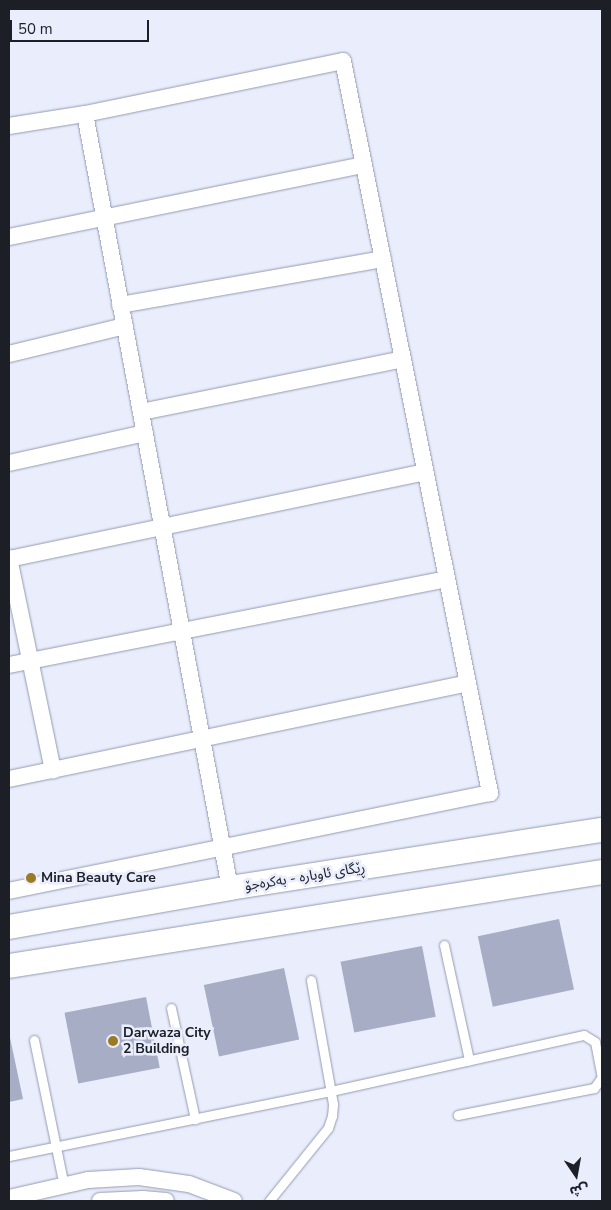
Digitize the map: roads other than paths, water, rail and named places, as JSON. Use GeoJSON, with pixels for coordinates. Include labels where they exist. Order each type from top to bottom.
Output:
{"type":"FeatureCollection","features":[{"type":"Feature","properties":{"kind":"main road","name":"ڕێگای ئاوبارە - بەکرەجۆ"},"geometry":{"type":"LineString","coordinates":[[16,925],[230,888],[602,830]]}},
{"type":"Feature","properties":{"kind":"main road"},"geometry":{"type":"LineString","coordinates":[[16,925],[20,964],[602,872]]}},
{"type":"Feature","properties":{"kind":"street"},"geometry":{"type":"LineString","coordinates":[[9,126],[84,114],[343,61],[490,792],[9,891]]}},
{"type":"Feature","properties":{"kind":"street"},"geometry":{"type":"LineString","coordinates":[[84,114],[230,888]]}},
{"type":"Feature","properties":{"kind":"street"},"geometry":{"type":"LineString","coordinates":[[9,238],[364,165]]}},
{"type":"Feature","properties":{"kind":"street"},"geometry":{"type":"LineString","coordinates":[[120,305],[383,259]]}},
{"type":"Feature","properties":{"kind":"street"},"geometry":{"type":"LineString","coordinates":[[9,354],[124,326]]}},
{"type":"Feature","properties":{"kind":"street"},"geometry":{"type":"LineString","coordinates":[[141,412],[402,359]]}},
{"type":"Feature","properties":{"kind":"street"},"geometry":{"type":"LineString","coordinates":[[9,463],[145,434]]}},
{"type":"Feature","properties":{"kind":"street"},"geometry":{"type":"LineString","coordinates":[[53,770],[9,559],[425,472]]}},
{"type":"Feature","properties":{"kind":"street"},"geometry":{"type":"LineString","coordinates":[[9,665],[447,579]]}},
{"type":"Feature","properties":{"kind":"street"},"geometry":{"type":"LineString","coordinates":[[9,778],[468,683]]}},
{"type":"Feature","properties":{"kind":"street"},"geometry":{"type":"LineString","coordinates":[[9,1198],[105,1178],[139,1177],[189,1184],[234,1201]]}},
{"type":"Feature","properties":{"kind":"street"},"geometry":{"type":"LineString","coordinates":[[100,1201],[135,1199],[166,1201]]}},
{"type":"Feature","properties":{"kind":"lane"},"geometry":{"type":"LineString","coordinates":[[444,945],[469,1060]]}},
{"type":"Feature","properties":{"kind":"lane"},"geometry":{"type":"LineString","coordinates":[[269,1201],[328,1128],[333,1110],[311,980]]}},
{"type":"Feature","properties":{"kind":"lane"},"geometry":{"type":"LineString","coordinates":[[171,1008],[195,1118]]}},
{"type":"Feature","properties":{"kind":"lane"},"geometry":{"type":"LineString","coordinates":[[9,1156],[331,1091],[584,1035],[595,1042],[602,1077],[594,1088],[458,1115]]}},
{"type":"Feature","properties":{"kind":"lane"},"geometry":{"type":"LineString","coordinates":[[34,1040],[64,1186]]}},
{"type":"Feature","properties":{"kind":"place","name":"Mina Beauty Care"},"geometry":{"type":"Point","coordinates":[31,878]}},
{"type":"Feature","properties":{"kind":"place","name":"Darwaza City 2 Building"},"geometry":{"type":"Point","coordinates":[113,1041]}}]}
